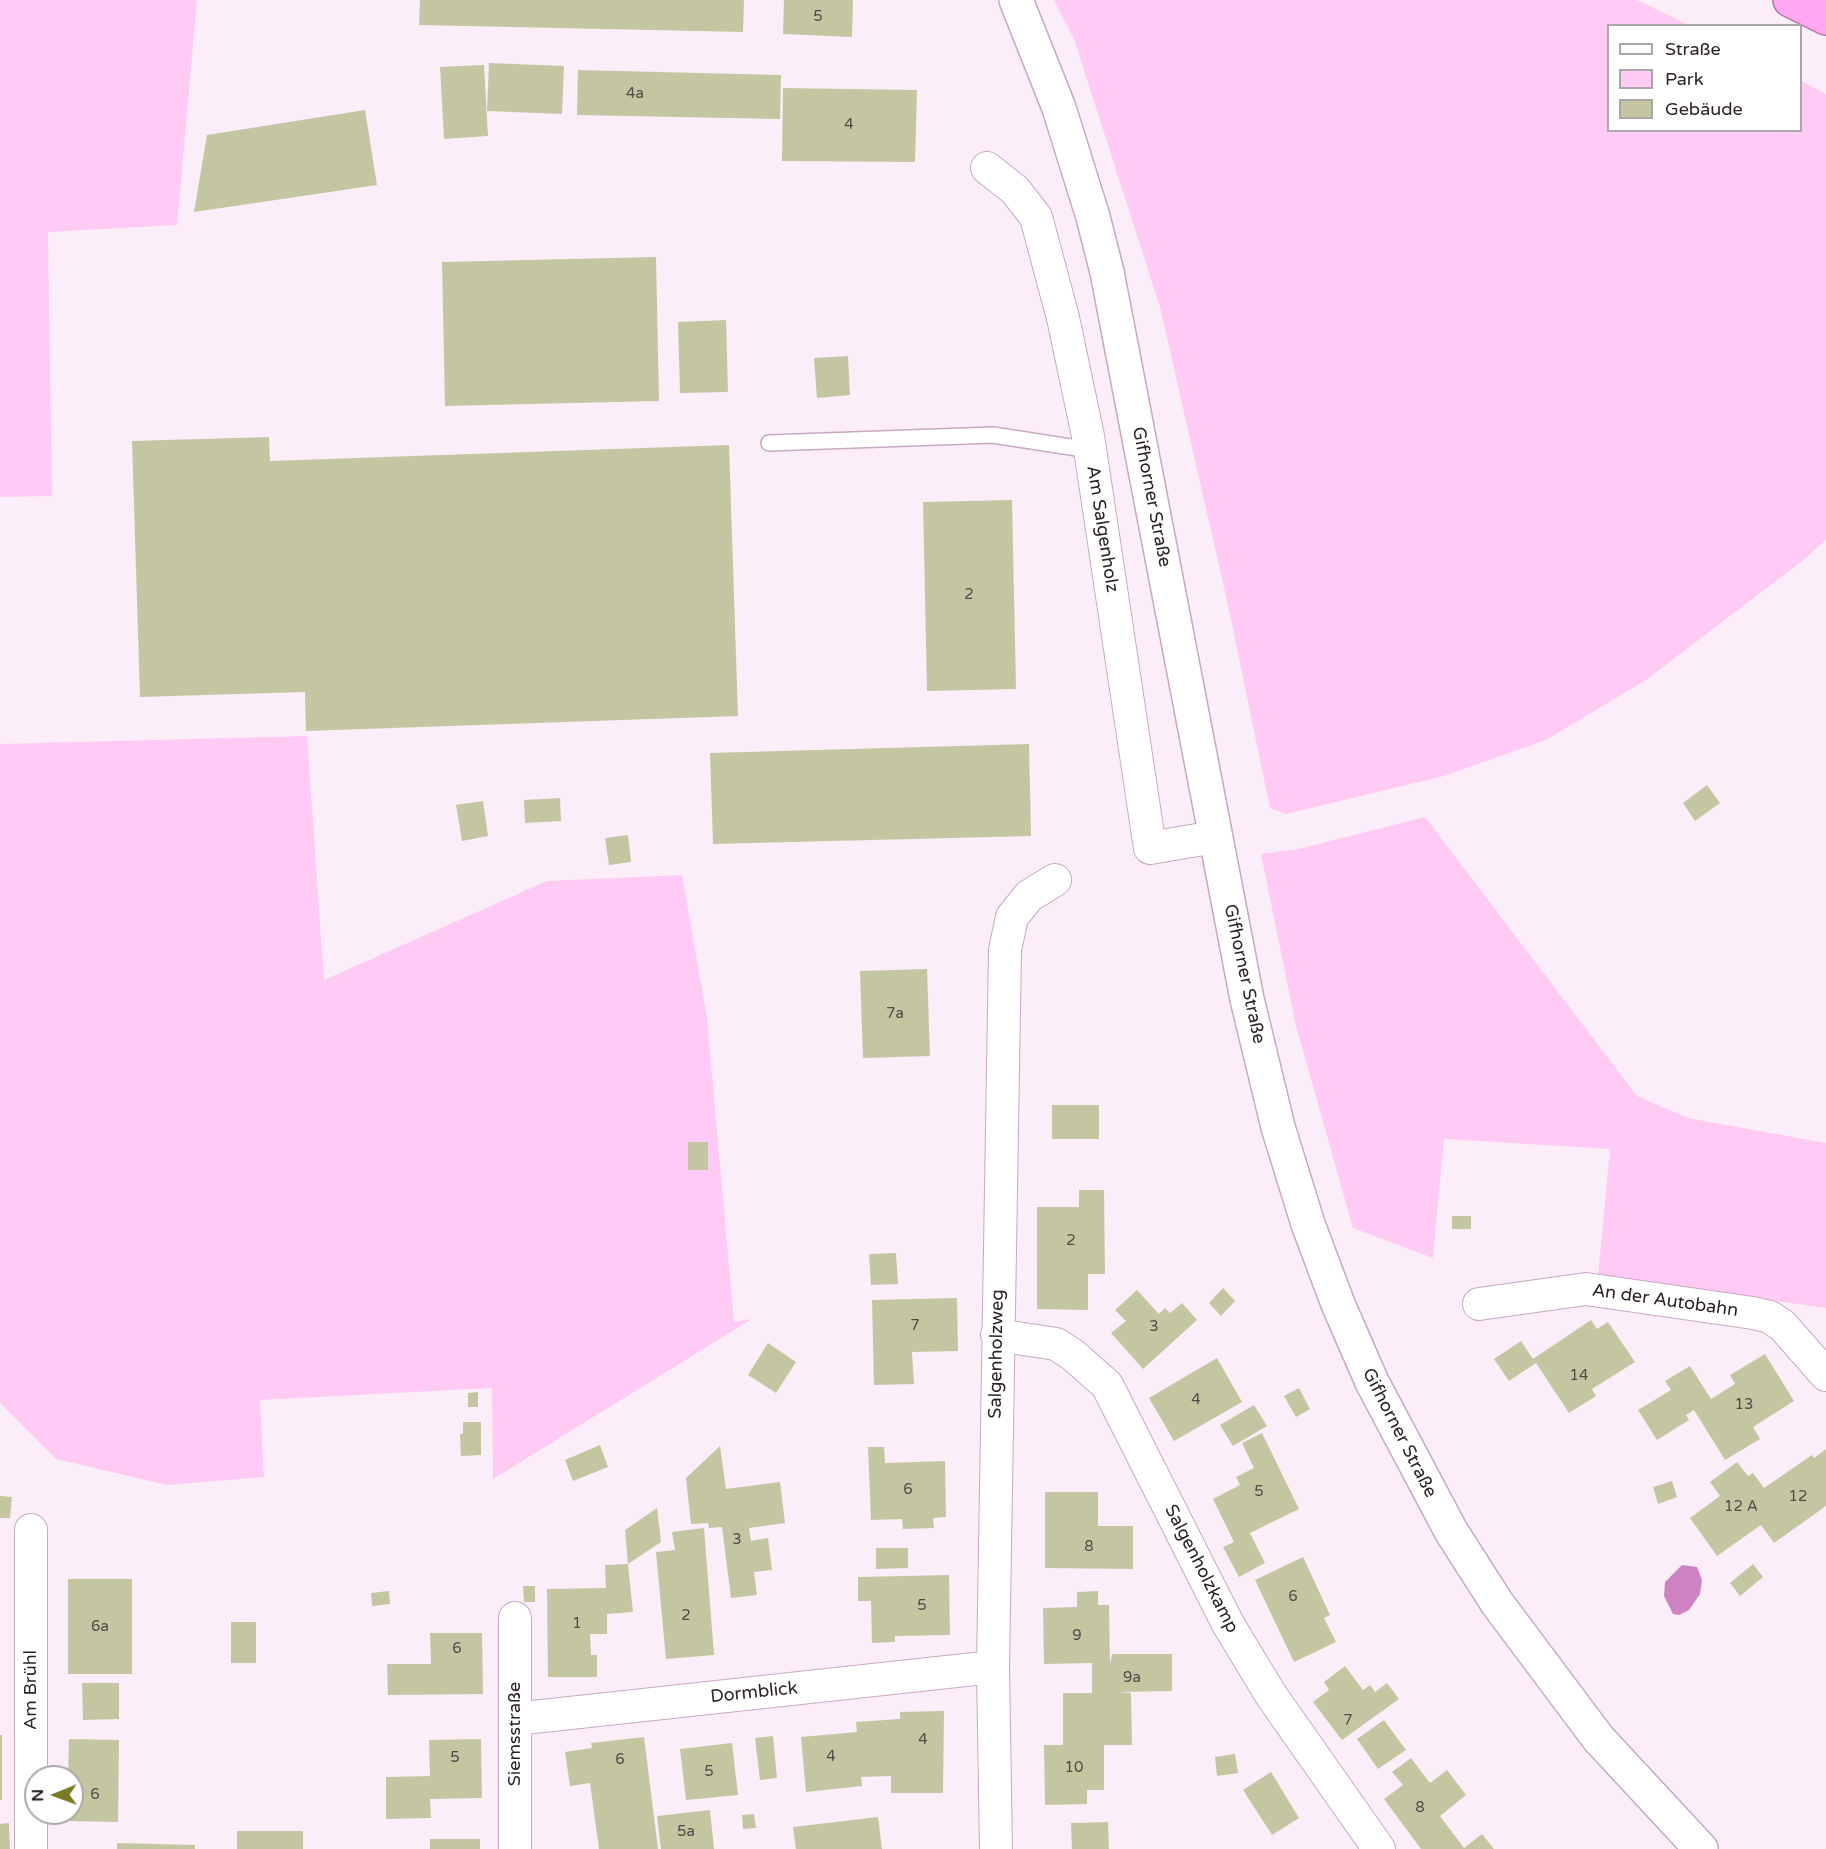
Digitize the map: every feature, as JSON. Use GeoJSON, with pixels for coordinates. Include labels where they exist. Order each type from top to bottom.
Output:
{"type":"FeatureCollection","features":[{"type":"Feature","properties":{"kind":"highway"},"geometry":{"type":"LineString","coordinates":[[1790,0],[1826,18]]}},
{"type":"Feature","properties":{"kind":"main road","name":"Gifhorner Straße"},"geometry":{"type":"LineString","coordinates":[[1016,0],[1063,118],[1107,272],[1247,999],[1278,1126],[1308,1224],[1338,1304],[1372,1382],[1451,1532],[1497,1603],[1598,1738],[1701,1849]]}},
{"type":"Feature","properties":{"kind":"street","name":"Am Salgenholz"},"geometry":{"type":"LineString","coordinates":[[987,168],[1015,190],[1036,217],[1063,318],[1090,450],[1150,848],[1215,837]]}},
{"type":"Feature","properties":{"kind":"street","name":"Salgenholzweg"},"geometry":{"type":"LineString","coordinates":[[996,1849],[993,1667],[1005,950],[1012,916],[1029,896],[1055,880]]}},
{"type":"Feature","properties":{"kind":"street","name":"An der Autobahn"},"geometry":{"type":"LineString","coordinates":[[1479,1304],[1586,1289],[1753,1313],[1770,1317],[1783,1326],[1826,1375]]}},
{"type":"Feature","properties":{"kind":"street","name":"Salgenholzkamp"},"geometry":{"type":"LineString","coordinates":[[997,1335],[1056,1344],[1074,1354],[1107,1385],[1228,1624],[1271,1695],[1379,1849]]}},
{"type":"Feature","properties":{"kind":"street","name":"Am Brühl"},"geometry":{"type":"LineString","coordinates":[[31,1530],[31,1849]]}},
{"type":"Feature","properties":{"kind":"street","name":"Siemsstraße"},"geometry":{"type":"LineString","coordinates":[[515,1618],[515,1849]]}},
{"type":"Feature","properties":{"kind":"street","name":"Dormblick"},"geometry":{"type":"LineString","coordinates":[[515,1719],[993,1667]]}},
{"type":"Feature","properties":{"kind":"lane"},"geometry":{"type":"LineString","coordinates":[[768,443],[993,435],[1090,450]]}},
{"type":"Feature","properties":{"kind":"green space"},"geometry":{"type":"Polygon","coordinates":[[[0,0],[197,0],[177,225],[48,232],[52,496],[0,497],[0,0]]]}},
{"type":"Feature","properties":{"kind":"green space"},"geometry":{"type":"Polygon","coordinates":[[[1054,0],[1637,0],[1686,24],[1607,24],[1607,132],[1802,132],[1802,82],[1826,94],[1826,540],[1802,561],[1646,680],[1546,740],[1444,776],[1286,814],[1270,808],[1228,605],[1160,307],[1074,39],[1054,0]]]}},
{"type":"Feature","properties":{"kind":"green space"},"geometry":{"type":"Polygon","coordinates":[[[307,736],[324,980],[547,881],[682,875],[707,1018],[734,1322],[752,1319],[493,1479],[492,1388],[260,1400],[264,1477],[167,1485],[56,1459],[0,1403],[0,744],[307,736]]]}},
{"type":"Feature","properties":{"kind":"green space"},"geometry":{"type":"Polygon","coordinates":[[[1425,817],[1637,1096],[1688,1118],[1826,1143],[1826,1308],[1598,1276],[1610,1149],[1444,1139],[1433,1258],[1353,1228],[1296,1026],[1261,854],[1299,849],[1425,817]]]}},
{"type":"Feature","properties":{"kind":"shaded area"},"geometry":{"type":"Polygon","coordinates":[[[1682,1565],[1697,1567],[1702,1580],[1700,1594],[1689,1610],[1679,1615],[1673,1614],[1664,1596],[1665,1582],[1682,1565]]]}},
{"type":"Feature","properties":{"kind":"building"},"geometry":{"type":"Polygon","coordinates":[[[420,0],[744,0],[743,32],[419,25],[420,0]]]}},
{"type":"Feature","properties":{"kind":"building"},"geometry":{"type":"Polygon","coordinates":[[[784,0],[853,0],[852,37],[783,34],[784,0]]]}},
{"type":"Feature","properties":{"kind":"building"},"geometry":{"type":"Polygon","coordinates":[[[489,63],[564,66],[562,114],[487,111],[489,63]]]}},
{"type":"Feature","properties":{"kind":"building"},"geometry":{"type":"Polygon","coordinates":[[[484,65],[488,136],[444,139],[440,67],[484,65]]]}},
{"type":"Feature","properties":{"kind":"building"},"geometry":{"type":"Polygon","coordinates":[[[578,70],[781,75],[780,119],[577,115],[578,70]]]}},
{"type":"Feature","properties":{"kind":"building"},"geometry":{"type":"Polygon","coordinates":[[[783,88],[917,90],[915,162],[782,161],[783,88]]]}},
{"type":"Feature","properties":{"kind":"building"},"geometry":{"type":"Polygon","coordinates":[[[365,110],[377,185],[194,212],[207,135],[365,110]]]}},
{"type":"Feature","properties":{"kind":"building"},"geometry":{"type":"Polygon","coordinates":[[[656,257],[659,401],[445,406],[442,262],[656,257]]]}},
{"type":"Feature","properties":{"kind":"building"},"geometry":{"type":"Polygon","coordinates":[[[726,320],[728,392],[680,393],[678,322],[726,320]]]}},
{"type":"Feature","properties":{"kind":"building"},"geometry":{"type":"Polygon","coordinates":[[[848,356],[850,395],[817,398],[814,358],[848,356]]]}},
{"type":"Feature","properties":{"kind":"building"},"geometry":{"type":"Polygon","coordinates":[[[269,437],[270,461],[729,445],[738,716],[306,731],[305,692],[140,697],[132,441],[269,437]]]}},
{"type":"Feature","properties":{"kind":"building"},"geometry":{"type":"Polygon","coordinates":[[[1012,500],[1016,689],[927,691],[923,502],[1012,500]]]}},
{"type":"Feature","properties":{"kind":"building"},"geometry":{"type":"Polygon","coordinates":[[[1029,744],[1031,836],[713,844],[710,753],[1029,744]]]}},
{"type":"Feature","properties":{"kind":"building"},"geometry":{"type":"Polygon","coordinates":[[[1707,785],[1720,803],[1695,821],[1683,803],[1707,785]]]}},
{"type":"Feature","properties":{"kind":"building"},"geometry":{"type":"Polygon","coordinates":[[[560,798],[561,821],[525,823],[524,800],[560,798]]]}},
{"type":"Feature","properties":{"kind":"building"},"geometry":{"type":"Polygon","coordinates":[[[483,801],[488,836],[462,841],[456,805],[483,801]]]}},
{"type":"Feature","properties":{"kind":"building"},"geometry":{"type":"Polygon","coordinates":[[[628,835],[631,862],[609,865],[605,838],[628,835]]]}},
{"type":"Feature","properties":{"kind":"building"},"geometry":{"type":"Polygon","coordinates":[[[927,969],[930,1056],[863,1058],[860,971],[927,969]]]}},
{"type":"Feature","properties":{"kind":"building"},"geometry":{"type":"Polygon","coordinates":[[[1052,1105],[1099,1105],[1099,1139],[1052,1139],[1052,1105]]]}},
{"type":"Feature","properties":{"kind":"building"},"geometry":{"type":"Polygon","coordinates":[[[688,1142],[708,1142],[708,1170],[688,1170],[688,1142]]]}},
{"type":"Feature","properties":{"kind":"building"},"geometry":{"type":"Polygon","coordinates":[[[1079,1190],[1104,1190],[1105,1274],[1088,1274],[1088,1310],[1037,1309],[1037,1207],[1079,1207],[1079,1190]]]}},
{"type":"Feature","properties":{"kind":"building"},"geometry":{"type":"Polygon","coordinates":[[[1452,1216],[1471,1216],[1471,1229],[1452,1229],[1452,1216]]]}},
{"type":"Feature","properties":{"kind":"building"},"geometry":{"type":"Polygon","coordinates":[[[896,1253],[898,1284],[871,1285],[869,1254],[896,1253]]]}},
{"type":"Feature","properties":{"kind":"building"},"geometry":{"type":"Polygon","coordinates":[[[1223,1288],[1235,1301],[1221,1316],[1209,1303],[1223,1288]]]}},
{"type":"Feature","properties":{"kind":"building"},"geometry":{"type":"Polygon","coordinates":[[[1137,1290],[1159,1314],[1165,1308],[1170,1313],[1182,1303],[1197,1320],[1143,1369],[1111,1333],[1126,1321],[1115,1310],[1137,1290]]]}},
{"type":"Feature","properties":{"kind":"building"},"geometry":{"type":"Polygon","coordinates":[[[957,1298],[958,1351],[912,1352],[914,1384],[874,1385],[872,1300],[957,1298]]]}},
{"type":"Feature","properties":{"kind":"building"},"geometry":{"type":"Polygon","coordinates":[[[1591,1320],[1597,1329],[1608,1322],[1635,1362],[1592,1389],[1596,1396],[1569,1413],[1536,1363],[1509,1381],[1494,1359],[1521,1341],[1533,1359],[1591,1320]]]}},
{"type":"Feature","properties":{"kind":"building"},"geometry":{"type":"Polygon","coordinates":[[[768,1343],[796,1362],[776,1393],[748,1375],[768,1343]]]}},
{"type":"Feature","properties":{"kind":"building"},"geometry":{"type":"Polygon","coordinates":[[[1765,1354],[1794,1401],[1753,1427],[1760,1439],[1725,1460],[1694,1410],[1686,1415],[1689,1420],[1657,1440],[1638,1410],[1671,1390],[1665,1381],[1690,1366],[1711,1399],[1735,1384],[1730,1375],[1765,1354]]]}},
{"type":"Feature","properties":{"kind":"building"},"geometry":{"type":"Polygon","coordinates":[[[1217,1358],[1242,1402],[1174,1441],[1149,1398],[1217,1358]]]}},
{"type":"Feature","properties":{"kind":"building"},"geometry":{"type":"Polygon","coordinates":[[[1299,1388],[1310,1409],[1296,1417],[1284,1396],[1299,1388]]]}},
{"type":"Feature","properties":{"kind":"building"},"geometry":{"type":"Polygon","coordinates":[[[478,1392],[478,1407],[468,1407],[468,1393],[478,1392]]]}},
{"type":"Feature","properties":{"kind":"building"},"geometry":{"type":"Polygon","coordinates":[[[1254,1405],[1267,1426],[1233,1446],[1220,1425],[1254,1405]]]}},
{"type":"Feature","properties":{"kind":"building"},"geometry":{"type":"Polygon","coordinates":[[[463,1422],[481,1422],[481,1455],[461,1456],[460,1434],[463,1434],[463,1422]]]}},
{"type":"Feature","properties":{"kind":"building"},"geometry":{"type":"Polygon","coordinates":[[[1262,1433],[1299,1509],[1250,1533],[1265,1563],[1239,1577],[1223,1547],[1234,1542],[1213,1499],[1240,1485],[1236,1477],[1254,1468],[1242,1443],[1262,1433]]]}},
{"type":"Feature","properties":{"kind":"building"},"geometry":{"type":"Polygon","coordinates":[[[600,1445],[608,1467],[573,1481],[565,1460],[600,1445]]]}},
{"type":"Feature","properties":{"kind":"building"},"geometry":{"type":"Polygon","coordinates":[[[720,1446],[726,1489],[780,1482],[785,1523],[749,1528],[751,1541],[768,1538],[772,1570],[754,1572],[757,1595],[731,1598],[722,1527],[709,1528],[708,1523],[691,1524],[686,1478],[720,1446]]]}},
{"type":"Feature","properties":{"kind":"building"},"geometry":{"type":"Polygon","coordinates":[[[868,1447],[884,1447],[885,1463],[945,1461],[946,1517],[933,1518],[934,1528],[903,1529],[902,1519],[871,1520],[868,1447]]]}},
{"type":"Feature","properties":{"kind":"building"},"geometry":{"type":"Polygon","coordinates":[[[1826,1449],[1826,1506],[1774,1543],[1761,1525],[1717,1556],[1690,1518],[1720,1496],[1710,1482],[1737,1462],[1748,1476],[1753,1473],[1764,1488],[1812,1455],[1814,1458],[1826,1449]]]}},
{"type":"Feature","properties":{"kind":"building"},"geometry":{"type":"Polygon","coordinates":[[[1672,1481],[1677,1497],[1658,1504],[1653,1487],[1672,1481]]]}},
{"type":"Feature","properties":{"kind":"building"},"geometry":{"type":"Polygon","coordinates":[[[1045,1492],[1098,1492],[1098,1526],[1133,1526],[1133,1569],[1045,1568],[1045,1492]]]}},
{"type":"Feature","properties":{"kind":"building"},"geometry":{"type":"Polygon","coordinates":[[[0,1496],[12,1497],[10,1518],[0,1518],[0,1496]]]}},
{"type":"Feature","properties":{"kind":"building"},"geometry":{"type":"Polygon","coordinates":[[[657,1508],[661,1542],[628,1564],[625,1530],[657,1508]]]}},
{"type":"Feature","properties":{"kind":"building"},"geometry":{"type":"Polygon","coordinates":[[[704,1528],[714,1655],[666,1659],[656,1552],[675,1550],[672,1532],[704,1528]]]}},
{"type":"Feature","properties":{"kind":"building"},"geometry":{"type":"Polygon","coordinates":[[[876,1548],[908,1548],[908,1568],[876,1569],[876,1548]]]}},
{"type":"Feature","properties":{"kind":"building"},"geometry":{"type":"Polygon","coordinates":[[[1303,1557],[1330,1615],[1324,1618],[1336,1642],[1294,1662],[1255,1580],[1303,1557]]]}},
{"type":"Feature","properties":{"kind":"building"},"geometry":{"type":"Polygon","coordinates":[[[628,1564],[633,1612],[607,1614],[607,1634],[590,1634],[591,1655],[597,1655],[597,1677],[548,1677],[547,1589],[606,1588],[605,1565],[628,1564]]]}},
{"type":"Feature","properties":{"kind":"building"},"geometry":{"type":"Polygon","coordinates":[[[1753,1564],[1763,1577],[1740,1596],[1730,1583],[1753,1564]]]}},
{"type":"Feature","properties":{"kind":"building"},"geometry":{"type":"Polygon","coordinates":[[[949,1575],[950,1635],[895,1636],[895,1642],[872,1643],[871,1601],[858,1601],[858,1577],[949,1575]]]}},
{"type":"Feature","properties":{"kind":"building"},"geometry":{"type":"Polygon","coordinates":[[[68,1579],[132,1579],[132,1674],[68,1674],[68,1579]]]}},
{"type":"Feature","properties":{"kind":"building"},"geometry":{"type":"Polygon","coordinates":[[[523,1586],[535,1586],[535,1602],[524,1602],[523,1586]]]}},
{"type":"Feature","properties":{"kind":"building"},"geometry":{"type":"Polygon","coordinates":[[[389,1591],[390,1604],[372,1606],[371,1593],[389,1591]]]}},
{"type":"Feature","properties":{"kind":"building"},"geometry":{"type":"Polygon","coordinates":[[[1098,1591],[1098,1605],[1109,1605],[1110,1664],[1112,1654],[1172,1654],[1172,1691],[1118,1692],[1131,1693],[1132,1745],[1104,1745],[1104,1790],[1087,1790],[1087,1804],[1045,1805],[1044,1745],[1063,1745],[1063,1693],[1092,1693],[1092,1663],[1044,1664],[1043,1608],[1077,1607],[1077,1592],[1098,1591]]]}},
{"type":"Feature","properties":{"kind":"building"},"geometry":{"type":"Polygon","coordinates":[[[231,1622],[256,1622],[256,1663],[231,1663],[231,1622]]]}},
{"type":"Feature","properties":{"kind":"building"},"geometry":{"type":"Polygon","coordinates":[[[430,1633],[482,1633],[483,1694],[388,1695],[387,1664],[431,1664],[430,1633]]]}},
{"type":"Feature","properties":{"kind":"building"},"geometry":{"type":"Polygon","coordinates":[[[1345,1666],[1363,1690],[1370,1685],[1375,1692],[1387,1683],[1399,1699],[1342,1740],[1313,1702],[1329,1690],[1324,1682],[1345,1666]]]}},
{"type":"Feature","properties":{"kind":"building"},"geometry":{"type":"Polygon","coordinates":[[[82,1683],[119,1683],[119,1719],[83,1720],[82,1683]]]}},
{"type":"Feature","properties":{"kind":"building"},"geometry":{"type":"Polygon","coordinates":[[[944,1711],[943,1793],[891,1793],[891,1776],[861,1777],[862,1786],[806,1792],[801,1737],[857,1732],[856,1722],[900,1719],[900,1712],[944,1711]]]}},
{"type":"Feature","properties":{"kind":"building"},"geometry":{"type":"Polygon","coordinates":[[[1384,1720],[1406,1750],[1378,1769],[1357,1739],[1384,1720]]]}},
{"type":"Feature","properties":{"kind":"building"},"geometry":{"type":"Polygon","coordinates":[[[0,1735],[2,1735],[2,1800],[0,1800],[0,1735]]]}},
{"type":"Feature","properties":{"kind":"building"},"geometry":{"type":"Polygon","coordinates":[[[773,1736],[777,1778],[760,1780],[755,1738],[773,1736]]]}},
{"type":"Feature","properties":{"kind":"building"},"geometry":{"type":"Polygon","coordinates":[[[644,1737],[658,1849],[599,1849],[590,1783],[570,1786],[565,1752],[592,1748],[591,1743],[644,1737]]]}},
{"type":"Feature","properties":{"kind":"building"},"geometry":{"type":"Polygon","coordinates":[[[69,1739],[119,1740],[118,1822],[84,1821],[84,1765],[68,1765],[69,1739]]]}},
{"type":"Feature","properties":{"kind":"building"},"geometry":{"type":"Polygon","coordinates":[[[481,1739],[482,1798],[430,1799],[431,1818],[386,1819],[386,1777],[430,1776],[429,1740],[481,1739]]]}},
{"type":"Feature","properties":{"kind":"building"},"geometry":{"type":"Polygon","coordinates":[[[732,1743],[738,1795],[686,1800],[680,1749],[732,1743]]]}},
{"type":"Feature","properties":{"kind":"building"},"geometry":{"type":"Polygon","coordinates":[[[1235,1754],[1238,1773],[1217,1776],[1215,1757],[1235,1754]]]}},
{"type":"Feature","properties":{"kind":"building"},"geometry":{"type":"Polygon","coordinates":[[[1411,1758],[1430,1783],[1447,1770],[1466,1795],[1440,1816],[1464,1848],[1482,1834],[1494,1849],[1421,1849],[1384,1799],[1403,1785],[1392,1772],[1411,1758]]]}},
{"type":"Feature","properties":{"kind":"building"},"geometry":{"type":"Polygon","coordinates":[[[1271,1772],[1299,1818],[1272,1835],[1243,1790],[1271,1772]]]}},
{"type":"Feature","properties":{"kind":"building"},"geometry":{"type":"Polygon","coordinates":[[[710,1810],[714,1849],[661,1849],[657,1816],[710,1810]]]}},
{"type":"Feature","properties":{"kind":"building"},"geometry":{"type":"Polygon","coordinates":[[[754,1814],[756,1828],[743,1829],[742,1815],[754,1814]]]}},
{"type":"Feature","properties":{"kind":"building"},"geometry":{"type":"Polygon","coordinates":[[[878,1817],[882,1849],[796,1849],[793,1827],[878,1817]]]}},
{"type":"Feature","properties":{"kind":"building"},"geometry":{"type":"Polygon","coordinates":[[[1108,1822],[1109,1849],[1072,1849],[1071,1823],[1108,1822]]]}},
{"type":"Feature","properties":{"kind":"building"},"geometry":{"type":"Polygon","coordinates":[[[9,1823],[10,1849],[0,1849],[0,1824],[9,1823]]]}},
{"type":"Feature","properties":{"kind":"building"},"geometry":{"type":"Polygon","coordinates":[[[237,1831],[303,1831],[303,1849],[237,1849],[237,1831]]]}},
{"type":"Feature","properties":{"kind":"building"},"geometry":{"type":"Polygon","coordinates":[[[430,1839],[480,1839],[480,1849],[430,1849],[430,1839]]]}},
{"type":"Feature","properties":{"kind":"building"},"geometry":{"type":"Polygon","coordinates":[[[117,1843],[195,1845],[195,1849],[117,1849],[117,1843]]]}}]}
